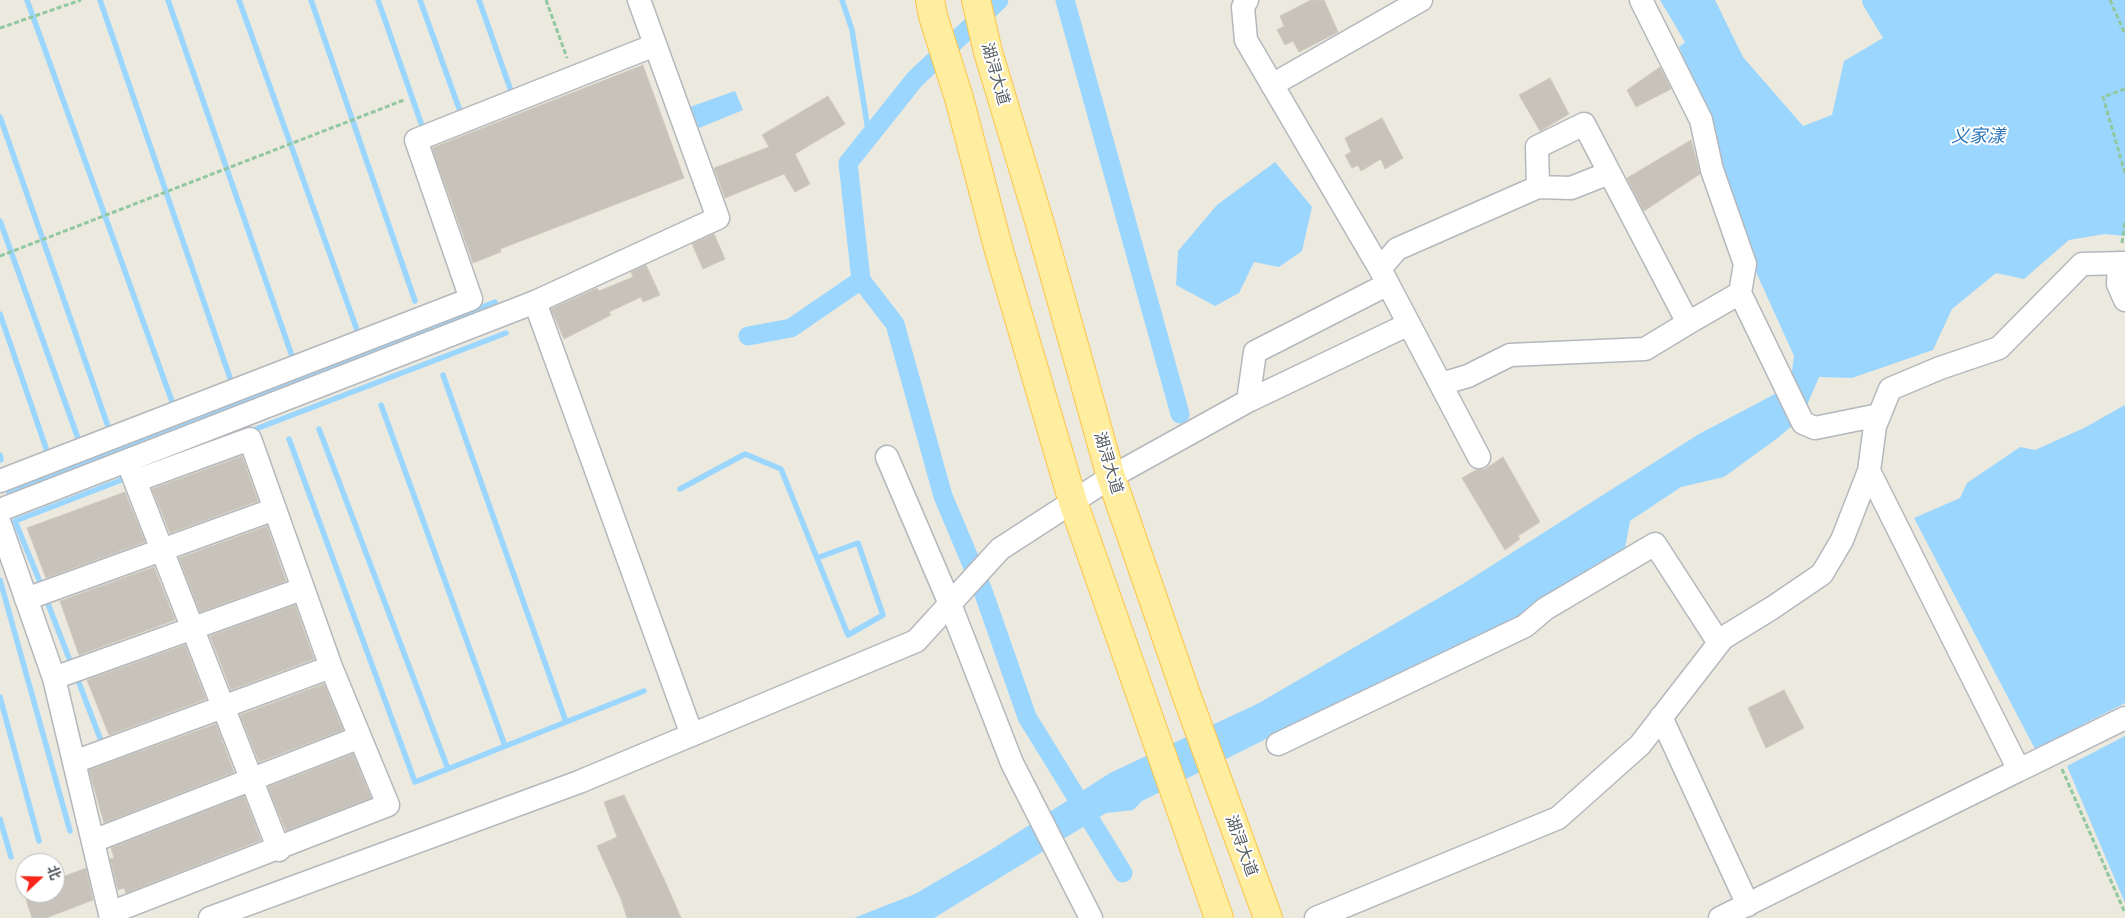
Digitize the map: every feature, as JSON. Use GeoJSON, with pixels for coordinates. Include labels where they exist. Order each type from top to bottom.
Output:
{"type":"FeatureCollection","features":[{"type":"Feature","properties":{"kind":"main road","name":"湖浔大道"},"geometry":{"type":"LineString","coordinates":[[976,0],[988,52],[1040,224],[1111,476],[1186,694],[1268,918]]}},
{"type":"Feature","properties":{"kind":"main road"},"geometry":{"type":"LineString","coordinates":[[931,8],[959,98],[998,247],[1073,502],[1219,918]]}},
{"type":"Feature","properties":{"kind":"street"},"geometry":{"type":"LineString","coordinates":[[0,510],[535,302],[718,218],[639,0]]}},
{"type":"Feature","properties":{"kind":"street"},"geometry":{"type":"LineString","coordinates":[[1247,0],[1243,7],[1246,40],[1384,276],[1479,457]]}},
{"type":"Feature","properties":{"kind":"street"},"geometry":{"type":"LineString","coordinates":[[1272,85],[1421,0]]}},
{"type":"Feature","properties":{"kind":"street"},"geometry":{"type":"LineString","coordinates":[[1641,0],[1701,120],[1712,170],[1745,264],[1740,293],[1804,423],[1815,428],[1880,415]]}},
{"type":"Feature","properties":{"kind":"street"},"geometry":{"type":"LineString","coordinates":[[0,481],[471,299],[416,140],[655,45]]}},
{"type":"Feature","properties":{"kind":"street"},"geometry":{"type":"LineString","coordinates":[[1538,187],[1537,147],[1584,124],[1688,323]]}},
{"type":"Feature","properties":{"kind":"street"},"geometry":{"type":"LineString","coordinates":[[1248,401],[1255,352],[1384,276],[1397,249],[1538,187],[1571,188],[1609,173]]}},
{"type":"Feature","properties":{"kind":"street"},"geometry":{"type":"LineString","coordinates":[[1316,918],[1558,818],[1640,745],[1724,638],[1822,574],[1842,540],[1870,471],[1875,426],[1890,389],[1940,368],[1999,348],[2082,264],[2122,263],[2118,284],[2125,300]]}},
{"type":"Feature","properties":{"kind":"street"},"geometry":{"type":"LineString","coordinates":[[1441,384],[1468,376],[1510,354],[1646,349],[1740,293]]}},
{"type":"Feature","properties":{"kind":"street"},"geometry":{"type":"LineString","coordinates":[[535,302],[692,735]]}},
{"type":"Feature","properties":{"kind":"street"},"geometry":{"type":"LineString","coordinates":[[210,918],[579,782],[916,641],[1000,549],[1111,476],[1248,401],[1409,324]]}},
{"type":"Feature","properties":{"kind":"street"},"geometry":{"type":"LineString","coordinates":[[0,524],[54,678],[110,915],[388,805],[358,738],[331,667],[250,439],[135,481]]}},
{"type":"Feature","properties":{"kind":"street"},"geometry":{"type":"LineString","coordinates":[[886,457],[950,604],[1012,763],[1091,918]]}},
{"type":"Feature","properties":{"kind":"street"},"geometry":{"type":"LineString","coordinates":[[127,460],[279,849]]}},
{"type":"Feature","properties":{"kind":"street"},"geometry":{"type":"LineString","coordinates":[[1870,471],[2019,770]]}},
{"type":"Feature","properties":{"kind":"street"},"geometry":{"type":"LineString","coordinates":[[26,599],[274,509]]}},
{"type":"Feature","properties":{"kind":"street"},"geometry":{"type":"LineString","coordinates":[[1278,744],[1525,626],[1544,609],[1655,544],[1719,643]]}},
{"type":"Feature","properties":{"kind":"street"},"geometry":{"type":"LineString","coordinates":[[54,678],[302,589]]}},
{"type":"Feature","properties":{"kind":"street"},"geometry":{"type":"LineString","coordinates":[[74,762],[331,667]]}},
{"type":"Feature","properties":{"kind":"street"},"geometry":{"type":"LineString","coordinates":[[1662,717],[1748,905]]}},
{"type":"Feature","properties":{"kind":"street"},"geometry":{"type":"LineString","coordinates":[[1720,918],[2125,718]]}},
{"type":"Feature","properties":{"kind":"street"},"geometry":{"type":"LineString","coordinates":[[93,841],[358,738]]}},
{"type":"Feature","properties":{"kind":"path"},"geometry":{"type":"LineString","coordinates":[[0,28],[82,0]]}},
{"type":"Feature","properties":{"kind":"path"},"geometry":{"type":"LineString","coordinates":[[546,0],[574,77]]}},
{"type":"Feature","properties":{"kind":"path"},"geometry":{"type":"LineString","coordinates":[[2110,0],[2125,34]]}},
{"type":"Feature","properties":{"kind":"path"},"geometry":{"type":"LineString","coordinates":[[2125,89],[2103,98],[2125,173]]}},
{"type":"Feature","properties":{"kind":"path"},"geometry":{"type":"LineString","coordinates":[[0,256],[404,100]]}},
{"type":"Feature","properties":{"kind":"path"},"geometry":{"type":"LineString","coordinates":[[2054,752],[2125,913]]}},
{"type":"Feature","properties":{"kind":"water","name":"义家漾"},"geometry":{"type":"Polygon","coordinates":[[[1660,0],[1715,0],[1743,57],[1803,126],[1832,115],[1844,61],[1883,38],[1863,5],[1862,0],[2125,0],[2125,236],[2105,234],[2069,240],[2024,279],[1996,273],[1952,309],[1933,350],[1852,378],[1819,377],[1802,417],[1779,437],[1724,477],[1681,487],[1630,521],[1623,559],[1465,646],[1460,644],[1358,693],[1142,801],[1133,810],[1106,813],[934,918],[854,918],[915,894],[989,851],[1110,773],[1259,703],[1461,585],[1699,434],[1790,386],[1794,356],[1751,261],[1726,191],[1708,114],[1679,47],[1685,42],[1660,0]]]}},
{"type":"Feature","properties":{"kind":"water"},"geometry":{"type":"Polygon","coordinates":[[[735,91],[743,110],[699,128],[690,107],[735,91]]]}},
{"type":"Feature","properties":{"kind":"water"},"geometry":{"type":"Polygon","coordinates":[[[1275,162],[1312,207],[1302,251],[1279,267],[1254,262],[1239,293],[1215,306],[1176,285],[1178,251],[1217,205],[1275,162]]]}},
{"type":"Feature","properties":{"kind":"water"},"geometry":{"type":"Polygon","coordinates":[[[2125,405],[2125,703],[2035,749],[1914,518],[1960,498],[1967,483],[2020,447],[2035,450],[2084,428],[2125,405]]]}},
{"type":"Feature","properties":{"kind":"water"},"geometry":{"type":"Polygon","coordinates":[[[2125,736],[2125,903],[2067,766],[2125,736]]]}},
{"type":"Feature","properties":{"kind":"building"},"geometry":{"type":"Polygon","coordinates":[[[1311,0],[1324,0],[1338,32],[1299,52],[1293,41],[1285,45],[1277,30],[1284,26],[1280,16],[1311,0]]]}},
{"type":"Feature","properties":{"kind":"building"},"geometry":{"type":"Polygon","coordinates":[[[643,65],[684,178],[500,249],[501,252],[473,263],[432,148],[643,65]]]}},
{"type":"Feature","properties":{"kind":"building"},"geometry":{"type":"Polygon","coordinates":[[[1660,67],[1671,89],[1636,107],[1627,90],[1660,67]]]}},
{"type":"Feature","properties":{"kind":"building"},"geometry":{"type":"Polygon","coordinates":[[[1550,78],[1569,114],[1540,131],[1519,95],[1550,78]]]}},
{"type":"Feature","properties":{"kind":"building"},"geometry":{"type":"Polygon","coordinates":[[[828,96],[845,124],[795,154],[810,184],[795,192],[784,174],[725,198],[714,168],[769,147],[762,135],[828,96]]]}},
{"type":"Feature","properties":{"kind":"building"},"geometry":{"type":"Polygon","coordinates":[[[1382,118],[1403,158],[1385,169],[1381,159],[1361,171],[1358,165],[1352,168],[1345,155],[1351,152],[1345,138],[1382,118]]]}},
{"type":"Feature","properties":{"kind":"building"},"geometry":{"type":"Polygon","coordinates":[[[1691,140],[1700,174],[1644,211],[1627,178],[1691,140]]]}},
{"type":"Feature","properties":{"kind":"building"},"geometry":{"type":"Polygon","coordinates":[[[714,234],[725,259],[703,269],[692,244],[714,234]]]}},
{"type":"Feature","properties":{"kind":"building"},"geometry":{"type":"Polygon","coordinates":[[[646,265],[660,295],[643,302],[641,297],[609,312],[611,315],[564,339],[551,309],[597,288],[599,291],[633,277],[631,272],[646,265]]]}},
{"type":"Feature","properties":{"kind":"building"},"geometry":{"type":"Polygon","coordinates":[[[242,456],[258,501],[170,533],[152,489],[242,456]]]}},
{"type":"Feature","properties":{"kind":"building"},"geometry":{"type":"Polygon","coordinates":[[[1503,457],[1540,522],[1518,536],[1520,539],[1505,550],[1462,478],[1476,470],[1485,469],[1503,457]]]}},
{"type":"Feature","properties":{"kind":"building"},"geometry":{"type":"Polygon","coordinates":[[[125,492],[145,542],[46,578],[27,528],[125,492]]]}},
{"type":"Feature","properties":{"kind":"building"},"geometry":{"type":"Polygon","coordinates":[[[267,526],[286,581],[200,612],[179,558],[267,526]]]}},
{"type":"Feature","properties":{"kind":"building"},"geometry":{"type":"Polygon","coordinates":[[[154,567],[175,620],[79,655],[60,601],[154,567]]]}},
{"type":"Feature","properties":{"kind":"building"},"geometry":{"type":"Polygon","coordinates":[[[295,605],[314,659],[231,690],[210,636],[295,605]]]}},
{"type":"Feature","properties":{"kind":"building"},"geometry":{"type":"Polygon","coordinates":[[[185,645],[206,699],[109,735],[87,680],[185,645]]]}},
{"type":"Feature","properties":{"kind":"building"},"geometry":{"type":"Polygon","coordinates":[[[324,684],[343,730],[259,762],[240,715],[324,684]]]}},
{"type":"Feature","properties":{"kind":"building"},"geometry":{"type":"Polygon","coordinates":[[[1784,690],[1804,728],[1766,748],[1748,708],[1784,690]]]}},
{"type":"Feature","properties":{"kind":"building"},"geometry":{"type":"Polygon","coordinates":[[[216,724],[234,772],[104,823],[89,770],[216,724]]]}},
{"type":"Feature","properties":{"kind":"building"},"geometry":{"type":"Polygon","coordinates":[[[353,754],[371,798],[286,831],[268,787],[353,754]]]}},
{"type":"Feature","properties":{"kind":"building"},"geometry":{"type":"Polygon","coordinates":[[[624,795],[681,918],[627,918],[621,899],[597,846],[617,837],[604,802],[624,795]]]}},
{"type":"Feature","properties":{"kind":"building"},"geometry":{"type":"Polygon","coordinates":[[[244,796],[261,840],[126,893],[124,888],[118,890],[110,859],[114,858],[111,848],[244,796]]]}},
{"type":"Feature","properties":{"kind":"building"},"geometry":{"type":"Polygon","coordinates":[[[86,868],[93,900],[46,918],[32,918],[27,903],[65,903],[65,876],[86,868]]]}},
{"type":"Feature","properties":{"kind":"waterway"},"geometry":{"type":"LineString","coordinates":[[27,0],[174,407]]}},
{"type":"Feature","properties":{"kind":"waterway"},"geometry":{"type":"LineString","coordinates":[[100,0],[230,378]]}},
{"type":"Feature","properties":{"kind":"waterway"},"geometry":{"type":"LineString","coordinates":[[168,0],[292,356]]}},
{"type":"Feature","properties":{"kind":"waterway"},"geometry":{"type":"LineString","coordinates":[[239,0],[357,330]]}},
{"type":"Feature","properties":{"kind":"waterway"},"geometry":{"type":"LineString","coordinates":[[311,0],[415,301]]}},
{"type":"Feature","properties":{"kind":"waterway"},"geometry":{"type":"LineString","coordinates":[[378,0],[421,123]]}},
{"type":"Feature","properties":{"kind":"waterway"},"geometry":{"type":"LineString","coordinates":[[420,0],[460,111]]}},
{"type":"Feature","properties":{"kind":"waterway"},"geometry":{"type":"LineString","coordinates":[[479,0],[511,91]]}},
{"type":"Feature","properties":{"kind":"waterway"},"geometry":{"type":"LineString","coordinates":[[842,0],[852,30],[869,136]]}},
{"type":"Feature","properties":{"kind":"waterway"},"geometry":{"type":"LineString","coordinates":[[748,336],[791,328],[861,280],[848,163],[915,79],[999,0]]}},
{"type":"Feature","properties":{"kind":"waterway"},"geometry":{"type":"LineString","coordinates":[[1065,0],[1180,414]]}},
{"type":"Feature","properties":{"kind":"waterway"},"geometry":{"type":"LineString","coordinates":[[0,117],[110,432]]}},
{"type":"Feature","properties":{"kind":"waterway"},"geometry":{"type":"LineString","coordinates":[[0,221],[79,441]]}},
{"type":"Feature","properties":{"kind":"waterway"},"geometry":{"type":"LineString","coordinates":[[861,280],[895,324],[943,496],[983,591],[1027,717],[1123,873]]}},
{"type":"Feature","properties":{"kind":"waterway"},"geometry":{"type":"LineString","coordinates":[[9,493],[495,302]]}},
{"type":"Feature","properties":{"kind":"waterway"},"geometry":{"type":"LineString","coordinates":[[0,314],[48,454]]}},
{"type":"Feature","properties":{"kind":"waterway"},"geometry":{"type":"LineString","coordinates":[[248,432],[506,333]]}},
{"type":"Feature","properties":{"kind":"waterway"},"geometry":{"type":"LineString","coordinates":[[443,375],[566,722]]}},
{"type":"Feature","properties":{"kind":"waterway"},"geometry":{"type":"LineString","coordinates":[[381,405],[505,746]]}},
{"type":"Feature","properties":{"kind":"waterway"},"geometry":{"type":"LineString","coordinates":[[319,429],[448,769]]}},
{"type":"Feature","properties":{"kind":"waterway"},"geometry":{"type":"LineString","coordinates":[[289,439],[415,782],[644,691]]}},
{"type":"Feature","properties":{"kind":"waterway"},"geometry":{"type":"LineString","coordinates":[[680,489],[745,454],[781,469],[848,635],[883,615],[858,543],[817,558]]}},
{"type":"Feature","properties":{"kind":"waterway"},"geometry":{"type":"LineString","coordinates":[[0,455],[1,460]]}},
{"type":"Feature","properties":{"kind":"waterway"},"geometry":{"type":"LineString","coordinates":[[42,587],[15,521],[129,477]]}},
{"type":"Feature","properties":{"kind":"waterway"},"geometry":{"type":"LineString","coordinates":[[0,580],[70,831]]}},
{"type":"Feature","properties":{"kind":"waterway"},"geometry":{"type":"LineString","coordinates":[[45,596],[72,666]]}},
{"type":"Feature","properties":{"kind":"waterway"},"geometry":{"type":"LineString","coordinates":[[76,675],[103,746]]}},
{"type":"Feature","properties":{"kind":"waterway"},"geometry":{"type":"LineString","coordinates":[[0,697],[39,841]]}},
{"type":"Feature","properties":{"kind":"waterway"},"geometry":{"type":"LineString","coordinates":[[0,819],[11,857]]}}]}
